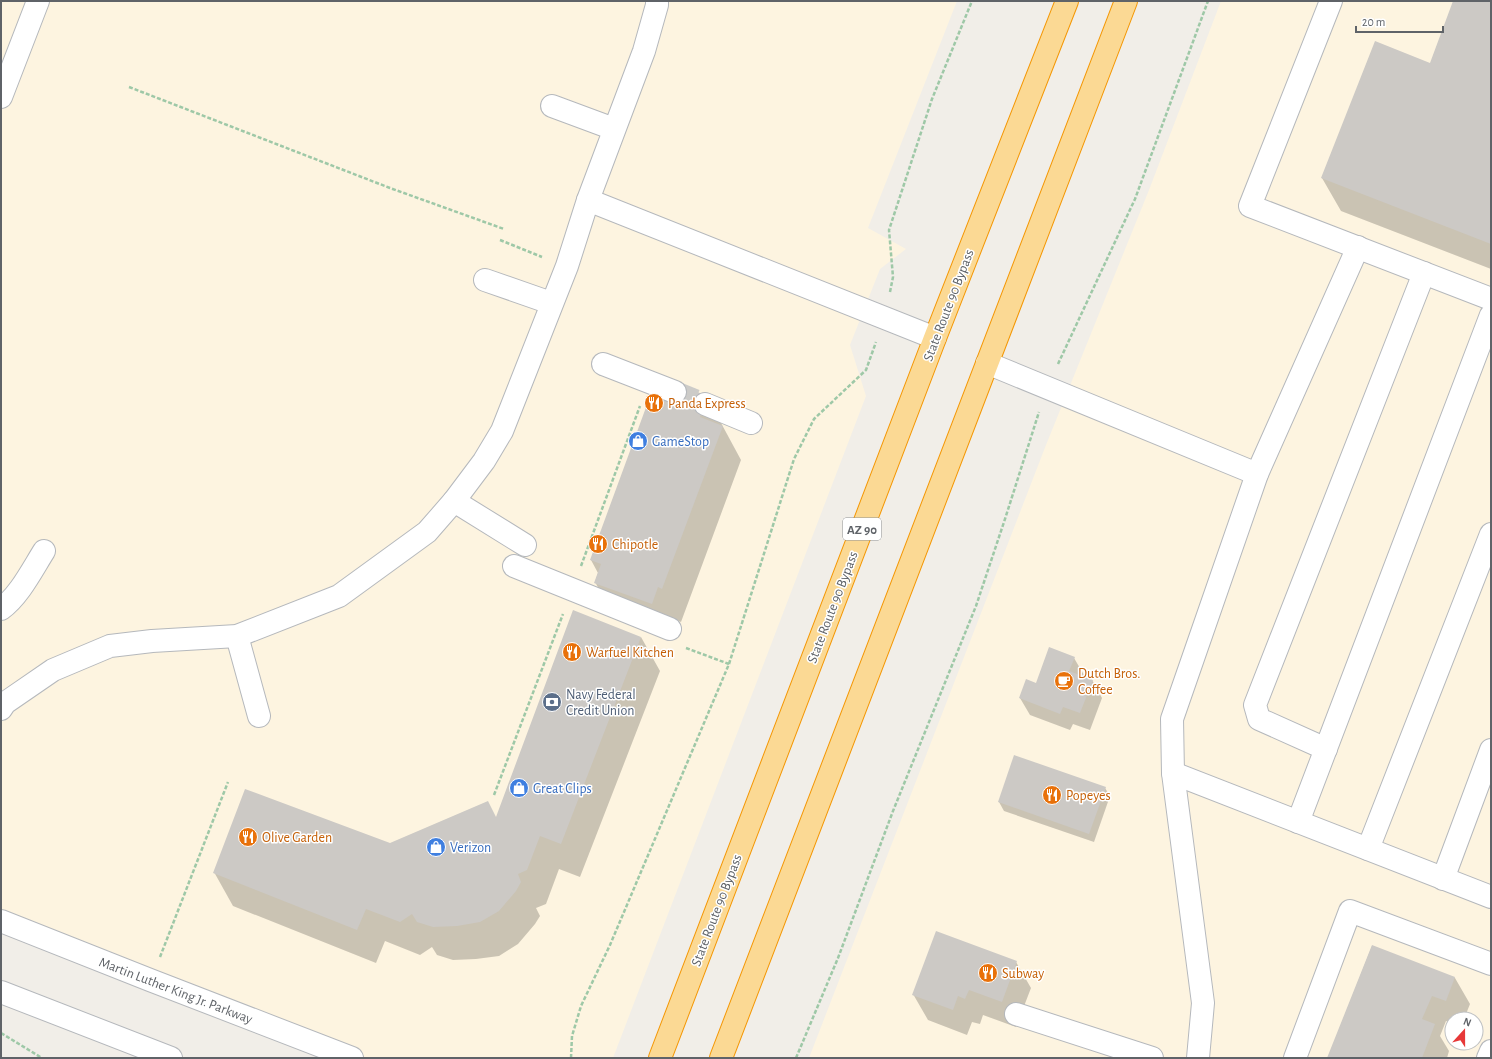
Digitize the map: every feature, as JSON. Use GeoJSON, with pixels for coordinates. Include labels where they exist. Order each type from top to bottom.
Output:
{"type":"FeatureCollection","features":[{"type":"Feature","properties":{"kind":"highway","name":"State Route 90 Bypass"},"geometry":{"type":"LineString","coordinates":[[660,1058],[935,338],[1067,1]]}},
{"type":"Feature","properties":{"kind":"highway"},"geometry":{"type":"LineString","coordinates":[[722,1058],[1126,1]]}},
{"type":"Feature","properties":{"kind":"street"},"geometry":{"type":"LineString","coordinates":[[1,97],[38,1]]}},
{"type":"Feature","properties":{"kind":"street"},"geometry":{"type":"LineString","coordinates":[[1,709],[5,703],[53,670],[110,646],[152,641],[237,636],[339,596],[427,532],[454,501],[484,461],[502,431],[551,303],[567,266],[588,200],[644,51],[657,1]]}},
{"type":"Feature","properties":{"kind":"street"},"geometry":{"type":"LineString","coordinates":[[1331,1],[1250,206],[1491,299]]}},
{"type":"Feature","properties":{"kind":"street"},"geometry":{"type":"LineString","coordinates":[[552,106],[614,129]]}},
{"type":"Feature","properties":{"kind":"street"},"geometry":{"type":"LineString","coordinates":[[588,200],[935,338]]}},
{"type":"Feature","properties":{"kind":"street"},"geometry":{"type":"LineString","coordinates":[[1198,1058],[1203,1003],[1173,773],[1172,719],[1257,474],[1358,248]]}},
{"type":"Feature","properties":{"kind":"street"},"geometry":{"type":"LineString","coordinates":[[1326,749],[1259,719],[1255,705],[1424,273]]}},
{"type":"Feature","properties":{"kind":"street"},"geometry":{"type":"LineString","coordinates":[[485,280],[551,303]]}},
{"type":"Feature","properties":{"kind":"street"},"geometry":{"type":"LineString","coordinates":[[1298,822],[1491,315]]}},
{"type":"Feature","properties":{"kind":"street"},"geometry":{"type":"LineString","coordinates":[[987,363],[1257,474]]}},
{"type":"Feature","properties":{"kind":"street"},"geometry":{"type":"LineString","coordinates":[[604,364],[675,392]]}},
{"type":"Feature","properties":{"kind":"street"},"geometry":{"type":"LineString","coordinates":[[705,404],[751,422]]}},
{"type":"Feature","properties":{"kind":"street"},"geometry":{"type":"LineString","coordinates":[[454,501],[525,545]]}},
{"type":"Feature","properties":{"kind":"street"},"geometry":{"type":"LineString","coordinates":[[1368,849],[1491,534]]}},
{"type":"Feature","properties":{"kind":"street"},"geometry":{"type":"LineString","coordinates":[[1,609],[8,604],[28,577],[44,551]]}},
{"type":"Feature","properties":{"kind":"street"},"geometry":{"type":"LineString","coordinates":[[514,566],[670,629]]}},
{"type":"Feature","properties":{"kind":"street"},"geometry":{"type":"LineString","coordinates":[[237,636],[259,716]]}},
{"type":"Feature","properties":{"kind":"street"},"geometry":{"type":"LineString","coordinates":[[1443,879],[1491,750]]}},
{"type":"Feature","properties":{"kind":"street"},"geometry":{"type":"LineString","coordinates":[[1173,773],[1491,898]]}},
{"type":"Feature","properties":{"kind":"street"},"geometry":{"type":"LineString","coordinates":[[1294,1058],[1350,911],[1491,964]]}},
{"type":"Feature","properties":{"kind":"street","name":"Martin Luther King Jr. Parkway"},"geometry":{"type":"LineString","coordinates":[[1,921],[352,1058]]}},
{"type":"Feature","properties":{"kind":"street"},"geometry":{"type":"LineString","coordinates":[[1,992],[171,1058]]}},
{"type":"Feature","properties":{"kind":"street"},"geometry":{"type":"LineString","coordinates":[[1016,1014],[1152,1058]]}},
{"type":"Feature","properties":{"kind":"street"},"geometry":{"type":"LineString","coordinates":[[1488,1058],[1491,1051]]}},
{"type":"Feature","properties":{"kind":"path"},"geometry":{"type":"LineString","coordinates":[[571,1058],[572,1036],[582,1006],[610,945],[728,664],[794,459],[814,419],[866,370],[884,317],[893,277],[890,230],[932,98],[972,1]]}},
{"type":"Feature","properties":{"kind":"path"},"geometry":{"type":"LineString","coordinates":[[796,1058],[838,958],[893,811],[976,606],[1047,388],[1135,199],[1208,1]]}},
{"type":"Feature","properties":{"kind":"path"},"geometry":{"type":"LineString","coordinates":[[129,87],[390,188],[504,230]]}},
{"type":"Feature","properties":{"kind":"path"},"geometry":{"type":"LineString","coordinates":[[500,240],[567,266]]}},
{"type":"Feature","properties":{"kind":"path"},"geometry":{"type":"LineString","coordinates":[[150,980],[228,782]]}},
{"type":"Feature","properties":{"kind":"path"},"geometry":{"type":"LineString","coordinates":[[1,1033],[42,1058]]}},
{"type":"Feature","properties":{"kind":"shaded area"},"geometry":{"type":"Polygon","coordinates":[[[1,1],[957,1],[868,228],[906,249],[880,269],[850,345],[866,396],[613,1058],[352,1058],[1,921],[1,1]]]}},
{"type":"Feature","properties":{"kind":"shaded area"},"geometry":{"type":"Polygon","coordinates":[[[1221,1],[1491,1],[1491,1058],[809,1058],[1046,445],[1149,190],[1221,1]]]}},
{"type":"Feature","properties":{"kind":"building"},"geometry":{"type":"Polygon","coordinates":[[[1453,1],[1491,1],[1491,244],[1321,178],[1375,41],[1430,63],[1453,1]]]}},
{"type":"Feature","properties":{"kind":"building"},"geometry":{"type":"Polygon","coordinates":[[[678,385],[708,396],[700,417],[723,426],[662,589],[658,587],[652,604],[594,583],[601,564],[590,560],[652,391],[678,385]]]}},
{"type":"Feature","properties":{"kind":"building"},"geometry":{"type":"Polygon","coordinates":[[[573,610],[641,637],[561,844],[540,836],[527,870],[518,874],[521,882],[516,891],[499,911],[480,922],[457,926],[433,927],[417,922],[412,914],[400,922],[366,909],[357,930],[213,873],[245,789],[390,843],[488,801],[496,817],[573,610]]]}},
{"type":"Feature","properties":{"kind":"building","name":"Dutch Bros. Coffee"},"geometry":{"type":"Polygon","coordinates":[[[1049,647],[1075,657],[1069,671],[1093,680],[1080,713],[1063,707],[1060,714],[1019,698],[1026,679],[1036,683],[1049,647]]]}},
{"type":"Feature","properties":{"kind":"building","name":"Popeyes"},"geometry":{"type":"Polygon","coordinates":[[[1014,755],[1106,787],[1089,834],[998,802],[1014,755]]]}},
{"type":"Feature","properties":{"kind":"building"},"geometry":{"type":"Polygon","coordinates":[[[936,931],[1017,961],[1002,1002],[969,990],[965,999],[958,996],[953,1010],[912,995],[936,931]]]}},
{"type":"Feature","properties":{"kind":"building"},"geometry":{"type":"Polygon","coordinates":[[[1372,945],[1455,977],[1446,1001],[1432,996],[1422,1019],[1435,1024],[1422,1058],[1327,1058],[1372,945]]]}},
{"type":"Feature","properties":{"kind":"tunnel"},"geometry":{"type":"LineString","coordinates":[[675,392],[705,404]]}},
{"type":"Feature","properties":{"kind":"place","name":"Panda Express"},"geometry":{"type":"Point","coordinates":[654,403]}},
{"type":"Feature","properties":{"kind":"place","name":"GameStop"},"geometry":{"type":"Point","coordinates":[638,441]}},
{"type":"Feature","properties":{"kind":"place","name":"Chipotle"},"geometry":{"type":"Point","coordinates":[598,544]}},
{"type":"Feature","properties":{"kind":"place","name":"Warfuel Kitchen"},"geometry":{"type":"Point","coordinates":[572,652]}},
{"type":"Feature","properties":{"kind":"place","name":"Dutch Bros. Coffee"},"geometry":{"type":"Point","coordinates":[1064,681]}},
{"type":"Feature","properties":{"kind":"place","name":"Navy Federal Credit Union"},"geometry":{"type":"Point","coordinates":[552,702]}},
{"type":"Feature","properties":{"kind":"place","name":"Great Clips"},"geometry":{"type":"Point","coordinates":[519,788]}},
{"type":"Feature","properties":{"kind":"place","name":"Popeyes"},"geometry":{"type":"Point","coordinates":[1052,795]}},
{"type":"Feature","properties":{"kind":"place","name":"Olive Garden"},"geometry":{"type":"Point","coordinates":[248,837]}},
{"type":"Feature","properties":{"kind":"place","name":"Verizon"},"geometry":{"type":"Point","coordinates":[436,847]}},
{"type":"Feature","properties":{"kind":"place","name":"Subway"},"geometry":{"type":"Point","coordinates":[988,973]}}]}
